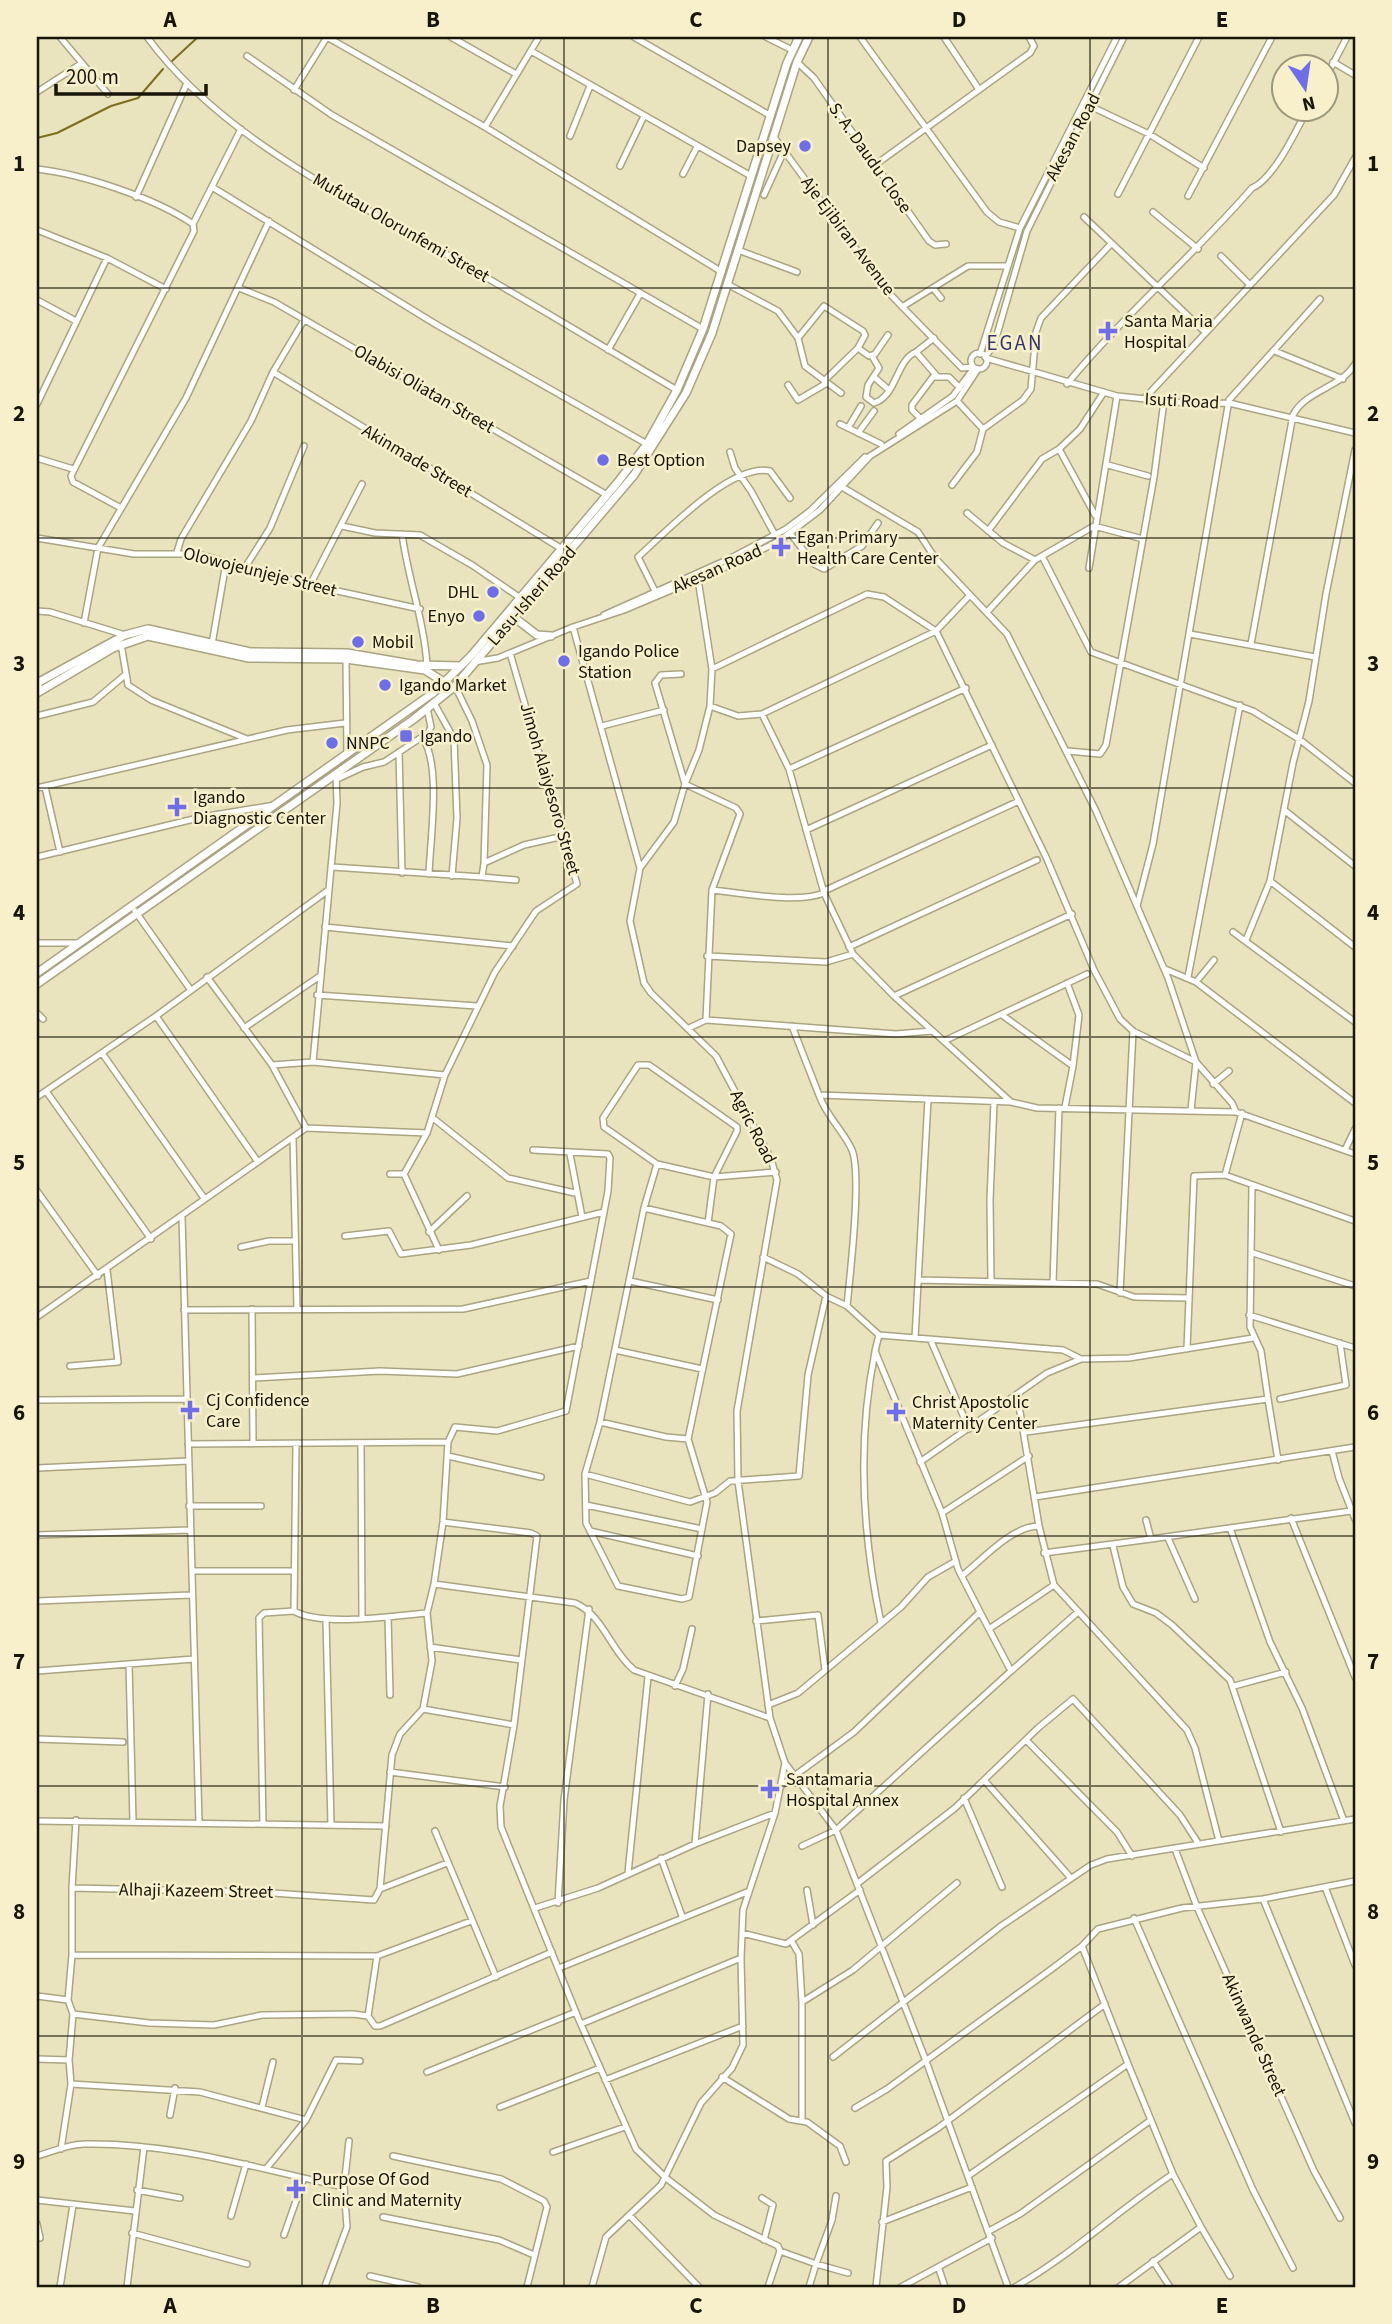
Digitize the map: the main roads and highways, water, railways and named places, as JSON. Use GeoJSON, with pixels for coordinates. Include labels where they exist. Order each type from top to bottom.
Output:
{"type":"FeatureCollection","features":[{"type":"Feature","properties":{"kind":"main road","name":"Lasu-Isheri Road"},"geometry":{"type":"LineString","coordinates":[[37,984],[444,682],[607,495],[647,444],[677,390],[703,329],[792,50],[799,37]]}},
{"type":"Feature","properties":{"kind":"main road","name":"Lasu-Isheri Road"},"geometry":{"type":"LineString","coordinates":[[37,973],[337,776],[434,703],[455,685],[515,618],[614,501],[660,437],[695,375],[727,284],[797,62],[809,37]]}},
{"type":"Feature","properties":{"kind":"main road"},"geometry":{"type":"LineString","coordinates":[[515,618],[537,635],[551,636]]}},
{"type":"Feature","properties":{"kind":"main road"},"geometry":{"type":"LineString","coordinates":[[38,683],[125,635],[156,630],[250,652],[347,653],[426,666],[460,666]]}},
{"type":"Feature","properties":{"kind":"main road"},"geometry":{"type":"LineString","coordinates":[[37,693],[71,670],[121,645],[148,636],[249,658],[346,659],[425,670],[444,682]]}},
{"type":"Feature","properties":{"kind":"waterway"},"geometry":{"type":"LineString","coordinates":[[171,62],[198,37]]}},
{"type":"Feature","properties":{"kind":"waterway"},"geometry":{"type":"LineString","coordinates":[[37,138],[57,133],[111,106],[138,98],[163,69]]}},
{"type":"Feature","properties":{"kind":"place","name":"Dapsey"},"geometry":{"type":"Point","coordinates":[805,146]}},
{"type":"Feature","properties":{"kind":"place","name":"Santa Maria Hospital"},"geometry":{"type":"Point","coordinates":[1108,331]}},
{"type":"Feature","properties":{"kind":"place","name":"Best Option"},"geometry":{"type":"Point","coordinates":[603,460]}},
{"type":"Feature","properties":{"kind":"place","name":"Egan Primary Health Care Center"},"geometry":{"type":"Point","coordinates":[781,547]}},
{"type":"Feature","properties":{"kind":"place","name":"DHL"},"geometry":{"type":"Point","coordinates":[493,592]}},
{"type":"Feature","properties":{"kind":"place","name":"Enyo"},"geometry":{"type":"Point","coordinates":[479,616]}},
{"type":"Feature","properties":{"kind":"place","name":"Mobil"},"geometry":{"type":"Point","coordinates":[358,642]}},
{"type":"Feature","properties":{"kind":"place","name":"Igando Police Station"},"geometry":{"type":"Point","coordinates":[564,661]}},
{"type":"Feature","properties":{"kind":"place","name":"Igando Market"},"geometry":{"type":"Point","coordinates":[385,685]}},
{"type":"Feature","properties":{"kind":"place","name":"Igando"},"geometry":{"type":"Point","coordinates":[406,736]}},
{"type":"Feature","properties":{"kind":"place","name":"NNPC"},"geometry":{"type":"Point","coordinates":[332,743]}},
{"type":"Feature","properties":{"kind":"place","name":"Igando Diagnostic Center"},"geometry":{"type":"Point","coordinates":[177,807]}},
{"type":"Feature","properties":{"kind":"place","name":"Cj Confidence Care"},"geometry":{"type":"Point","coordinates":[190,1410]}},
{"type":"Feature","properties":{"kind":"place","name":"Christ Apostolic Maternity Center"},"geometry":{"type":"Point","coordinates":[896,1412]}},
{"type":"Feature","properties":{"kind":"place","name":"Santamaria Hospital Annex"},"geometry":{"type":"Point","coordinates":[770,1789]}},
{"type":"Feature","properties":{"kind":"place","name":"Purpose Of God Clinic and Maternity"},"geometry":{"type":"Point","coordinates":[296,2189]}},
{"type":"Feature","properties":{"kind":"district","name":"EGAN"},"geometry":{"type":"Point","coordinates":[1015,343]}}]}
